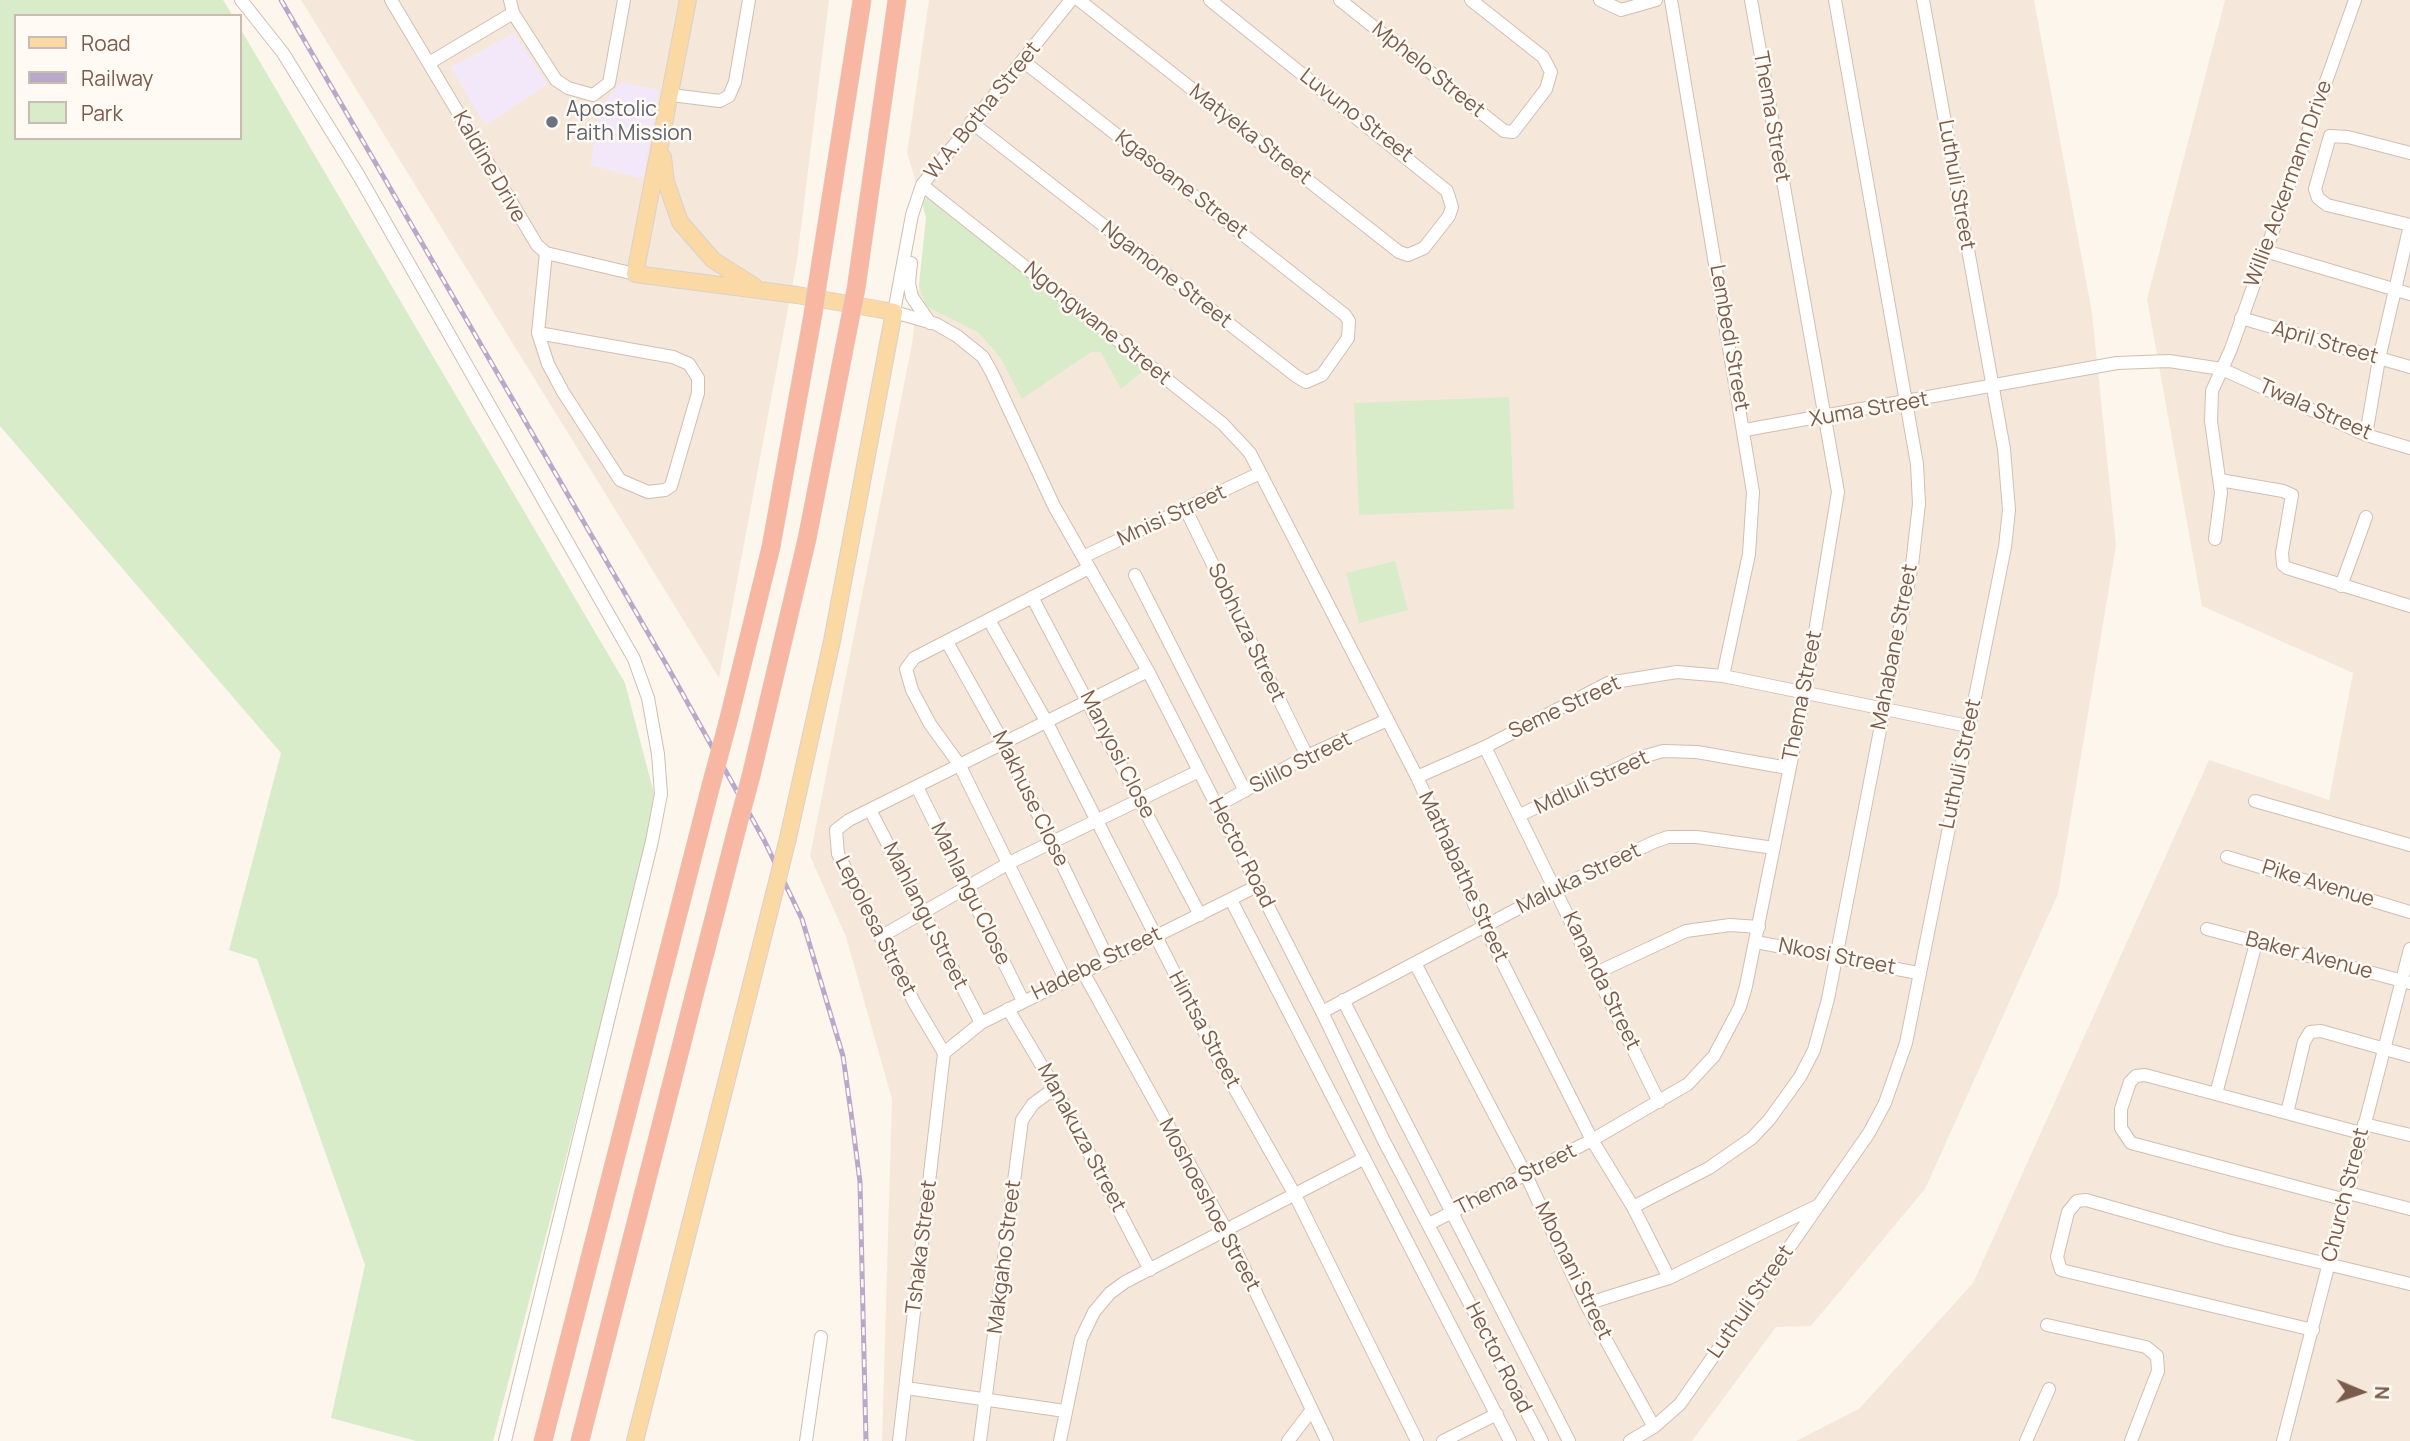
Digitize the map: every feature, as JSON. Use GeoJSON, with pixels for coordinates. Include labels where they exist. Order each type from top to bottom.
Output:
{"type":"FeatureCollection","features":[{"type":"Feature","properties":{"kind":"highway"},"geometry":{"type":"LineString","coordinates":[[542,1441],[771,547],[813,314],[862,0]]}},
{"type":"Feature","properties":{"kind":"highway"},"geometry":{"type":"LineString","coordinates":[[580,1441],[751,776],[807,539],[856,289],[897,0]]}},
{"type":"Feature","properties":{"kind":"main road"},"geometry":{"type":"LineString","coordinates":[[635,1441],[788,838],[832,641],[894,313],[765,291],[635,274],[688,0]]}},
{"type":"Feature","properties":{"kind":"main road"},"geometry":{"type":"LineString","coordinates":[[666,116],[663,156],[666,182],[680,222],[713,260],[765,291]]}},
{"type":"Feature","properties":{"kind":"street"},"geometry":{"type":"LineString","coordinates":[[241,0],[283,53],[359,176],[634,659],[648,698],[659,754],[661,794],[652,841],[505,1441]]}},
{"type":"Feature","properties":{"kind":"street","name":"Kaldine Drive"},"geometry":{"type":"LineString","coordinates":[[391,0],[527,232],[546,253]]}},
{"type":"Feature","properties":{"kind":"street"},"geometry":{"type":"LineString","coordinates":[[429,64],[512,6],[556,80],[568,88],[593,95],[609,83],[624,0]]}},
{"type":"Feature","properties":{"kind":"street"},"geometry":{"type":"LineString","coordinates":[[671,95],[720,101],[729,96],[735,82],[749,0]]}},
{"type":"Feature","properties":{"kind":"street","name":"W.A. Botha Street"},"geometry":{"type":"LineString","coordinates":[[894,313],[912,215],[922,185],[1071,0]]}},
{"type":"Feature","properties":{"kind":"street","name":"Matyeka Street"},"geometry":{"type":"LineString","coordinates":[[1079,0],[1399,252],[1408,255],[1424,248]]}},
{"type":"Feature","properties":{"kind":"street","name":"Luvuno Street"},"geometry":{"type":"LineString","coordinates":[[1210,0],[1447,191],[1452,207],[1449,216],[1424,248]]}},
{"type":"Feature","properties":{"kind":"street","name":"Mphelo Street"},"geometry":{"type":"LineString","coordinates":[[1340,0],[1504,131],[1513,132],[1546,89],[1551,72],[1543,57],[1471,0]]}},
{"type":"Feature","properties":{"kind":"street"},"geometry":{"type":"LineString","coordinates":[[1600,0],[1621,10],[1656,0]]}},
{"type":"Feature","properties":{"kind":"street","name":"Lembedi Street"},"geometry":{"type":"LineString","coordinates":[[1671,0],[1745,430],[1753,492],[1752,536],[1723,676]]}},
{"type":"Feature","properties":{"kind":"street","name":"Thema Street"},"geometry":{"type":"LineString","coordinates":[[1429,1224],[1592,1140],[1688,1084],[1714,1056],[1740,1006],[1756,942],[1805,692],[1837,508],[1825,418],[1751,0]]}},
{"type":"Feature","properties":{"kind":"street","name":"Mahabane Street"},"geometry":{"type":"LineString","coordinates":[[1633,1207],[1734,1153],[1769,1120],[1800,1077],[1814,1050],[1823,1023],[1912,565],[1918,515],[1917,464],[1835,0]]}},
{"type":"Feature","properties":{"kind":"street","name":"Luthuli Street"},"geometry":{"type":"LineString","coordinates":[[1630,1441],[1654,1427],[1680,1404],[1869,1133],[1885,1103],[1906,1043],[2005,547],[2009,510],[2008,481],[1993,387],[1923,0]]}},
{"type":"Feature","properties":{"kind":"street","name":"Willie Ackermann Drive"},"geometry":{"type":"LineString","coordinates":[[2216,540],[2220,480],[2210,404],[2212,391],[2241,318],[2355,0]]}},
{"type":"Feature","properties":{"kind":"street","name":"Kgasoane Street"},"geometry":{"type":"LineString","coordinates":[[1023,61],[1338,309],[1349,321],[1350,330]]}},
{"type":"Feature","properties":{"kind":"street","name":"Ngamone Street"},"geometry":{"type":"LineString","coordinates":[[971,122],[1301,380],[1311,381],[1322,375],[1348,338],[1350,330]]}},
{"type":"Feature","properties":{"kind":"street"},"geometry":{"type":"LineString","coordinates":[[2366,435],[2379,359],[2397,291],[2410,225],[2321,201],[2315,189],[2330,136],[2348,137],[2410,153]]}},
{"type":"Feature","properties":{"kind":"street","name":"Ngongwane Street"},"geometry":{"type":"LineString","coordinates":[[922,185],[1223,424],[1242,443],[1260,473]]}},
{"type":"Feature","properties":{"kind":"street"},"geometry":{"type":"LineString","coordinates":[[912,215],[915,236],[909,286],[914,301],[930,323]]}},
{"type":"Feature","properties":{"kind":"street"},"geometry":{"type":"LineString","coordinates":[[2265,251],[2410,294]]}},
{"type":"Feature","properties":{"kind":"street"},"geometry":{"type":"LineString","coordinates":[[538,332],[673,357],[689,364],[698,378],[698,393],[671,486],[665,490],[648,492],[626,485],[611,472],[548,364],[538,332],[546,253],[635,274]]}},
{"type":"Feature","properties":{"kind":"street","name":"Hector Road"},"geometry":{"type":"LineString","coordinates":[[894,313],[930,323],[963,340],[987,364],[1054,506],[1148,671],[1322,1012],[1384,1141],[1542,1441]]}},
{"type":"Feature","properties":{"kind":"street","name":"April Street"},"geometry":{"type":"LineString","coordinates":[[2241,318],[2410,366]]}},
{"type":"Feature","properties":{"kind":"street"},"geometry":{"type":"LineString","coordinates":[[1993,387],[2118,363],[2177,362],[2222,369]]}},
{"type":"Feature","properties":{"kind":"street","name":"Twala Street"},"geometry":{"type":"LineString","coordinates":[[2222,369],[2366,435],[2410,448]]}},
{"type":"Feature","properties":{"kind":"street","name":"Xuma Street"},"geometry":{"type":"LineString","coordinates":[[1745,430],[1993,387]]}},
{"type":"Feature","properties":{"kind":"street","name":"Mnisi Street"},"geometry":{"type":"LineString","coordinates":[[1086,563],[1260,473]]}},
{"type":"Feature","properties":{"kind":"street","name":"Mathabathe Street"},"geometry":{"type":"LineString","coordinates":[[1260,473],[1385,721],[1417,777],[1484,926],[1592,1140],[1633,1207],[1669,1278]]}},
{"type":"Feature","properties":{"kind":"street"},"geometry":{"type":"LineString","coordinates":[[2220,480],[2289,492],[2293,501],[2282,553],[2283,565],[2341,586],[2410,606]]}},
{"type":"Feature","properties":{"kind":"street","name":"Sobhuza Street"},"geometry":{"type":"LineString","coordinates":[[1186,510],[1307,756]]}},
{"type":"Feature","properties":{"kind":"street"},"geometry":{"type":"LineString","coordinates":[[2341,586],[2366,517]]}},
{"type":"Feature","properties":{"kind":"street"},"geometry":{"type":"LineString","coordinates":[[1066,981],[959,764],[929,724],[907,678],[909,663],[1032,597],[1086,563]]}},
{"type":"Feature","properties":{"kind":"street","name":"Hector Road"},"geometry":{"type":"LineString","coordinates":[[1135,575],[1245,791]]}},
{"type":"Feature","properties":{"kind":"street","name":"Manyosi Close"},"geometry":{"type":"LineString","coordinates":[[1032,597],[1200,915]]}},
{"type":"Feature","properties":{"kind":"street","name":"Hintsa Street"},"geometry":{"type":"LineString","coordinates":[[989,620],[1046,720],[1153,936],[1222,1066],[1295,1195],[1417,1441]]}},
{"type":"Feature","properties":{"kind":"street","name":"Makhuse Close"},"geometry":{"type":"LineString","coordinates":[[947,642],[1003,742],[1108,959]]}},
{"type":"Feature","properties":{"kind":"street","name":"Lepolesa Street"},"geometry":{"type":"LineString","coordinates":[[944,1053],[915,1004],[835,847],[836,830],[842,824],[917,788],[959,764],[1148,671]]}},
{"type":"Feature","properties":{"kind":"street","name":"Seme Street"},"geometry":{"type":"LineString","coordinates":[[1417,777],[1485,747],[1608,683],[1678,672],[1723,676],[1968,726]]}},
{"type":"Feature","properties":{"kind":"street","name":"Sililo Street"},"geometry":{"type":"LineString","coordinates":[[1217,806],[1307,756],[1385,721]]}},
{"type":"Feature","properties":{"kind":"street","name":"Kananda Street"},"geometry":{"type":"LineString","coordinates":[[1485,747],[1557,888],[1659,1102]]}},
{"type":"Feature","properties":{"kind":"street","name":"Mdluli Street"},"geometry":{"type":"LineString","coordinates":[[1520,816],[1642,757],[1663,751],[1697,752],[1788,768]]}},
{"type":"Feature","properties":{"kind":"street"},"geometry":{"type":"LineString","coordinates":[[882,936],[1009,863],[1199,771]]}},
{"type":"Feature","properties":{"kind":"street","name":"Mahlangu Close"},"geometry":{"type":"LineString","coordinates":[[917,788],[1023,1001]]}},
{"type":"Feature","properties":{"kind":"street"},"geometry":{"type":"LineString","coordinates":[[2255,801],[2410,845]]}},
{"type":"Feature","properties":{"kind":"street","name":"Mahlangu Street"},"geometry":{"type":"LineString","coordinates":[[870,810],[981,1023]]}},
{"type":"Feature","properties":{"kind":"street","name":"Maluka Street"},"geometry":{"type":"LineString","coordinates":[[1322,1012],[1416,965],[1557,888],[1668,837],[1697,837],[1774,848]]}},
{"type":"Feature","properties":{"kind":"street","name":"Pike Avenue"},"geometry":{"type":"LineString","coordinates":[[2227,857],[2410,912]]}},
{"type":"Feature","properties":{"kind":"street","name":"Hadebe Street"},"geometry":{"type":"LineString","coordinates":[[944,1053],[981,1023],[1257,886]]}},
{"type":"Feature","properties":{"kind":"street","name":"Hector Road"},"geometry":{"type":"LineString","coordinates":[[1231,900],[1510,1441]]}},
{"type":"Feature","properties":{"kind":"street","name":"Nkosi Street"},"geometry":{"type":"LineString","coordinates":[[1596,973],[1686,931],[1730,925],[1759,927]]}},
{"type":"Feature","properties":{"kind":"street","name":"Baker Avenue"},"geometry":{"type":"LineString","coordinates":[[2207,929],[2406,982]]}},
{"type":"Feature","properties":{"kind":"street","name":"Nkosi Street"},"geometry":{"type":"LineString","coordinates":[[1756,942],[1918,973]]}},
{"type":"Feature","properties":{"kind":"street"},"geometry":{"type":"LineString","coordinates":[[2216,1094],[2256,943]]}},
{"type":"Feature","properties":{"kind":"street","name":"Church Street"},"geometry":{"type":"LineString","coordinates":[[2283,1441],[2363,1128],[2406,982],[2410,948]]}},
{"type":"Feature","properties":{"kind":"street","name":"Mbonani Street"},"geometry":{"type":"LineString","coordinates":[[1416,965],[1526,1175],[1586,1304],[1654,1427]]}},
{"type":"Feature","properties":{"kind":"street","name":"Moshoeshoe Street"},"geometry":{"type":"LineString","coordinates":[[1083,972],[1226,1230],[1327,1441]]}},
{"type":"Feature","properties":{"kind":"street","name":"Hector Road"},"geometry":{"type":"LineString","coordinates":[[1343,1000],[1569,1441]]}},
{"type":"Feature","properties":{"kind":"street","name":"Manakuza Street"},"geometry":{"type":"LineString","coordinates":[[1008,1009],[1055,1088],[1150,1269]]}},
{"type":"Feature","properties":{"kind":"street"},"geometry":{"type":"LineString","coordinates":[[2287,1112],[2304,1042],[2310,1032],[2321,1031],[2410,1056]]}},
{"type":"Feature","properties":{"kind":"street","name":"Tshaka Street"},"geometry":{"type":"LineString","coordinates":[[899,1441],[944,1053]]}},
{"type":"Feature","properties":{"kind":"street"},"geometry":{"type":"LineString","coordinates":[[2410,1135],[2287,1112],[2145,1075],[2136,1076],[2127,1086],[2121,1109],[2123,1133],[2135,1144],[2347,1197],[2410,1209]]}},
{"type":"Feature","properties":{"kind":"street","name":"Makgaho Street"},"geometry":{"type":"LineString","coordinates":[[980,1441],[1022,1119],[1033,1104],[1055,1088]]}},
{"type":"Feature","properties":{"kind":"street"},"geometry":{"type":"LineString","coordinates":[[1060,1441],[1081,1339],[1094,1312],[1110,1293],[1150,1269],[1363,1159]]}},
{"type":"Feature","properties":{"kind":"street"},"geometry":{"type":"LineString","coordinates":[[2313,1330],[2065,1271],[2059,1268],[2057,1257],[2066,1217],[2074,1204],[2086,1200],[2227,1240],[2410,1284]]}},
{"type":"Feature","properties":{"kind":"street"},"geometry":{"type":"LineString","coordinates":[[1586,1304],[1669,1278],[1817,1206]]}},
{"type":"Feature","properties":{"kind":"street"},"geometry":{"type":"LineString","coordinates":[[2048,1325],[2146,1348],[2157,1356],[2154,1382],[2131,1441]]}},
{"type":"Feature","properties":{"kind":"street"},"geometry":{"type":"LineString","coordinates":[[806,1441],[821,1337]]}},
{"type":"Feature","properties":{"kind":"street"},"geometry":{"type":"LineString","coordinates":[[906,1388],[986,1397],[1065,1411]]}},
{"type":"Feature","properties":{"kind":"street"},"geometry":{"type":"LineString","coordinates":[[2026,1441],[2049,1390]]}},
{"type":"Feature","properties":{"kind":"street"},"geometry":{"type":"LineString","coordinates":[[1289,1441],[1311,1411]]}},
{"type":"Feature","properties":{"kind":"street"},"geometry":{"type":"LineString","coordinates":[[1443,1441],[1497,1414]]}},
{"type":"Feature","properties":{"kind":"shaded area"},"geometry":{"type":"Polygon","coordinates":[[[301,0],[829,0],[797,260],[719,678],[301,0]]]}},
{"type":"Feature","properties":{"kind":"shaded area"},"geometry":{"type":"Polygon","coordinates":[[[929,0],[2034,0],[2092,313],[2116,546],[2058,894],[1925,1189],[1811,1326],[1776,1327],[1692,1441],[882,1441],[892,1099],[846,937],[810,856],[912,344],[927,218],[907,153],[929,0]]]}},
{"type":"Feature","properties":{"kind":"shaded area"},"geometry":{"type":"Polygon","coordinates":[[[2225,0],[2410,0],[2410,1441],[1796,1441],[1859,1409],[1973,1283],[2209,760],[2329,800],[2353,673],[2202,606],[2147,299],[2225,0]]]}},
{"type":"Feature","properties":{"kind":"shaded area"},"geometry":{"type":"Polygon","coordinates":[[[514,33],[548,84],[485,125],[451,67],[514,33]]]}},
{"type":"Feature","properties":{"kind":"shaded area"},"geometry":{"type":"Polygon","coordinates":[[[621,82],[659,90],[643,179],[591,165],[599,109],[621,82]]]}},
{"type":"Feature","properties":{"kind":"green space"},"geometry":{"type":"Polygon","coordinates":[[[0,0],[223,0],[232,14],[14,14],[14,140],[242,140],[242,31],[625,683],[657,805],[493,1441],[416,1441],[331,1418],[365,1265],[257,959],[229,950],[281,753],[0,426],[0,0]]]}},
{"type":"Feature","properties":{"kind":"green space"},"geometry":{"type":"Polygon","coordinates":[[[931,186],[1042,279],[1144,370],[1121,389],[1101,352],[1091,352],[1022,399],[1000,357],[978,332],[926,306],[919,285],[926,218],[923,206],[931,186]]]}},
{"type":"Feature","properties":{"kind":"green space"},"geometry":{"type":"Polygon","coordinates":[[[1509,397],[1514,509],[1359,515],[1354,403],[1509,397]]]}},
{"type":"Feature","properties":{"kind":"green space"},"geometry":{"type":"Polygon","coordinates":[[[1395,561],[1408,610],[1359,623],[1346,573],[1395,561]]]}},
{"type":"Feature","properties":{"kind":"railway"},"geometry":{"type":"LineString","coordinates":[[281,0],[666,664],[764,840],[802,919],[843,1056],[860,1182],[866,1441]]}},
{"type":"Feature","properties":{"kind":"place","name":"Apostolic Faith Mission"},"geometry":{"type":"Point","coordinates":[552,122]}}]}
